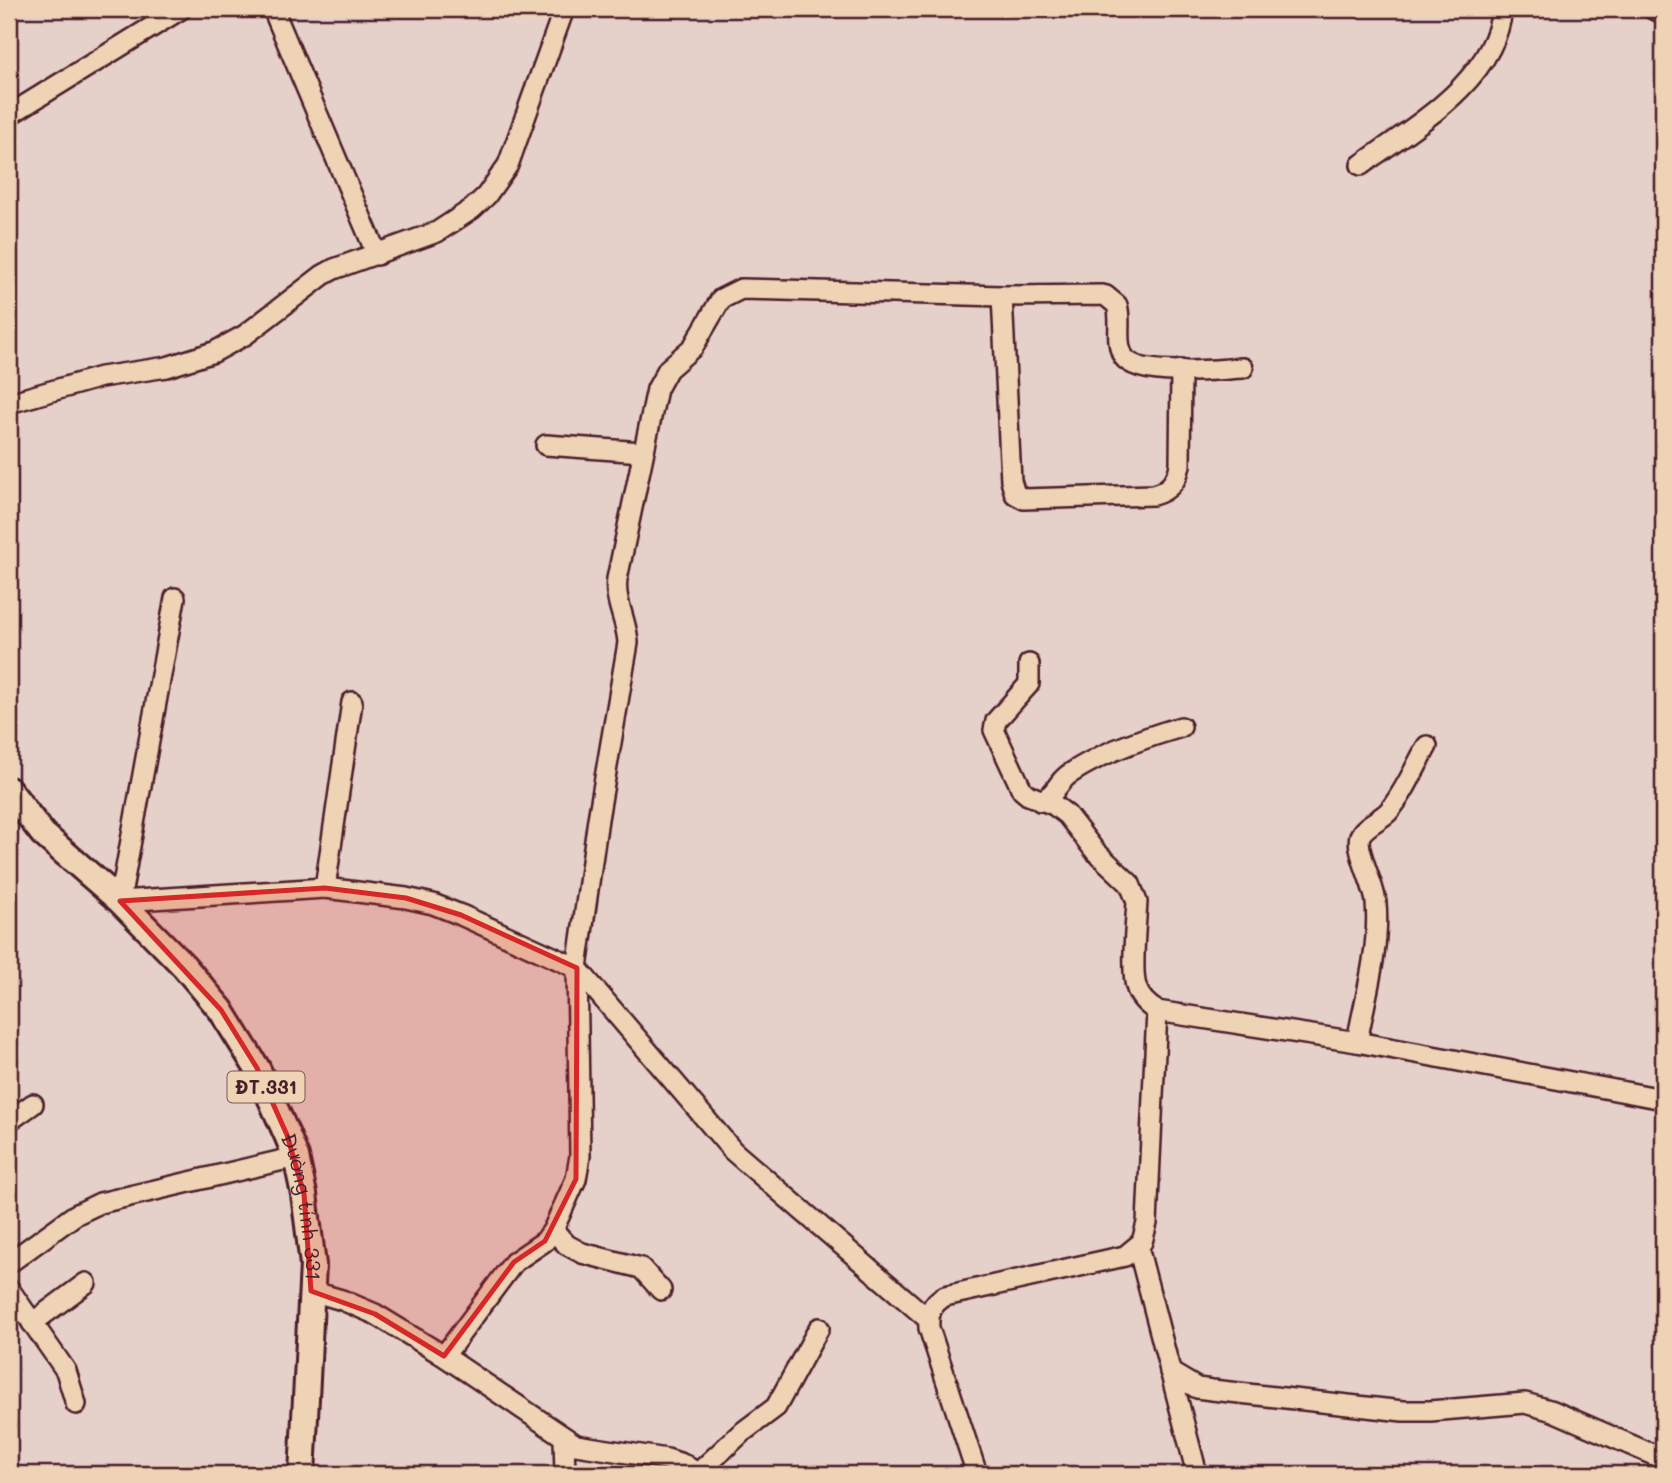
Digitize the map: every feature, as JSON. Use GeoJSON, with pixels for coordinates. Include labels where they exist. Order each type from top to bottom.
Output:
{"type":"FeatureCollection","features":[{"type":"Feature","properties":{"kind":"main road","name":"Đường tỉnh 331"},"geometry":{"type":"LineString","coordinates":[[9,790],[43,834],[120,901],[184,966],[221,1010],[257,1068],[296,1157],[304,1194],[313,1265],[302,1474]]}},
{"type":"Feature","properties":{"kind":"street"},"geometry":{"type":"LineString","coordinates":[[9,115],[181,9]]}},
{"type":"Feature","properties":{"kind":"street"},"geometry":{"type":"LineString","coordinates":[[273,9],[377,255]]}},
{"type":"Feature","properties":{"kind":"street"},"geometry":{"type":"LineString","coordinates":[[9,403],[67,385],[101,377],[167,368],[203,356],[244,335],[323,275],[447,226],[472,209],[498,182],[508,166],[564,9]]}},
{"type":"Feature","properties":{"kind":"street"},"geometry":{"type":"LineString","coordinates":[[1361,164],[1435,110],[1479,68],[1492,48],[1502,9]]}},
{"type":"Feature","properties":{"kind":"street"},"geometry":{"type":"LineString","coordinates":[[1653,9],[1663,13]]}},
{"type":"Feature","properties":{"kind":"street"},"geometry":{"type":"LineString","coordinates":[[444,1356],[514,1262],[545,1241],[553,1230],[576,1180],[580,1156],[577,968],[598,819],[628,643],[616,589],[657,389],[668,369],[693,347],[720,299],[741,289],[1106,296],[1117,305],[1119,344],[1128,363],[1143,369],[1243,368]]}},
{"type":"Feature","properties":{"kind":"street"},"geometry":{"type":"LineString","coordinates":[[1002,296],[1012,481],[1015,494],[1024,499],[1153,495],[1168,489],[1179,474],[1180,465],[1181,370]]}},
{"type":"Feature","properties":{"kind":"street"},"geometry":{"type":"LineString","coordinates":[[545,444],[642,452]]}},
{"type":"Feature","properties":{"kind":"street"},"geometry":{"type":"LineString","coordinates":[[175,598],[120,901],[325,888],[406,898],[433,904],[461,915],[577,968],[733,1151],[928,1319]]}},
{"type":"Feature","properties":{"kind":"street"},"geometry":{"type":"LineString","coordinates":[[1029,664],[1031,677],[1027,688],[996,722],[994,730],[1017,784],[1028,795],[1054,805],[1067,815],[1088,844],[1133,890],[1137,902],[1134,980],[1141,998],[1157,1011],[1357,1042],[1663,1099]]}},
{"type":"Feature","properties":{"kind":"street"},"geometry":{"type":"LineString","coordinates":[[325,888],[352,702]]}},
{"type":"Feature","properties":{"kind":"street"},"geometry":{"type":"LineString","coordinates":[[1040,801],[1053,794],[1069,775],[1128,745],[1181,727]]}},
{"type":"Feature","properties":{"kind":"street"},"geometry":{"type":"LineString","coordinates":[[1357,1042],[1376,938],[1377,918],[1374,886],[1359,846],[1359,839],[1363,832],[1392,807],[1427,746]]}},
{"type":"Feature","properties":{"kind":"street"},"geometry":{"type":"LineString","coordinates":[[977,1474],[929,1328],[928,1319],[933,1305],[945,1296],[1118,1258],[1138,1247],[1145,1236],[1147,1223],[1157,1011]]}},
{"type":"Feature","properties":{"kind":"street"},"geometry":{"type":"LineString","coordinates":[[9,1121],[33,1104]]}},
{"type":"Feature","properties":{"kind":"street"},"geometry":{"type":"LineString","coordinates":[[9,1263],[75,1215],[100,1203],[296,1157]]}},
{"type":"Feature","properties":{"kind":"street"},"geometry":{"type":"LineString","coordinates":[[553,1230],[567,1245],[582,1254],[641,1268],[661,1290]]}},
{"type":"Feature","properties":{"kind":"street"},"geometry":{"type":"LineString","coordinates":[[1138,1247],[1197,1474]]}},
{"type":"Feature","properties":{"kind":"street"},"geometry":{"type":"LineString","coordinates":[[32,1323],[86,1283]]}},
{"type":"Feature","properties":{"kind":"street"},"geometry":{"type":"LineString","coordinates":[[9,1289],[66,1371],[76,1404]]}},
{"type":"Feature","properties":{"kind":"street"},"geometry":{"type":"LineString","coordinates":[[311,1291],[375,1314],[444,1356],[564,1439],[585,1448],[667,1459],[685,1465],[697,1474],[740,1434],[776,1407],[818,1328]]}},
{"type":"Feature","properties":{"kind":"street"},"geometry":{"type":"LineString","coordinates":[[1170,1372],[1197,1388],[1403,1411],[1525,1403],[1553,1411],[1663,1459]]}},
{"type":"Feature","properties":{"kind":"street"},"geometry":{"type":"LineString","coordinates":[[564,1439],[565,1474]]}},
{"type":"Feature","properties":{"kind":"highlighted area"},"geometry":{"type":"Polygon","coordinates":[[[325,888],[406,898],[461,915],[577,968],[576,1179],[545,1241],[514,1262],[444,1356],[375,1314],[311,1291],[304,1194],[287,1135],[257,1068],[221,1010],[120,901],[325,888]]]}}]}
